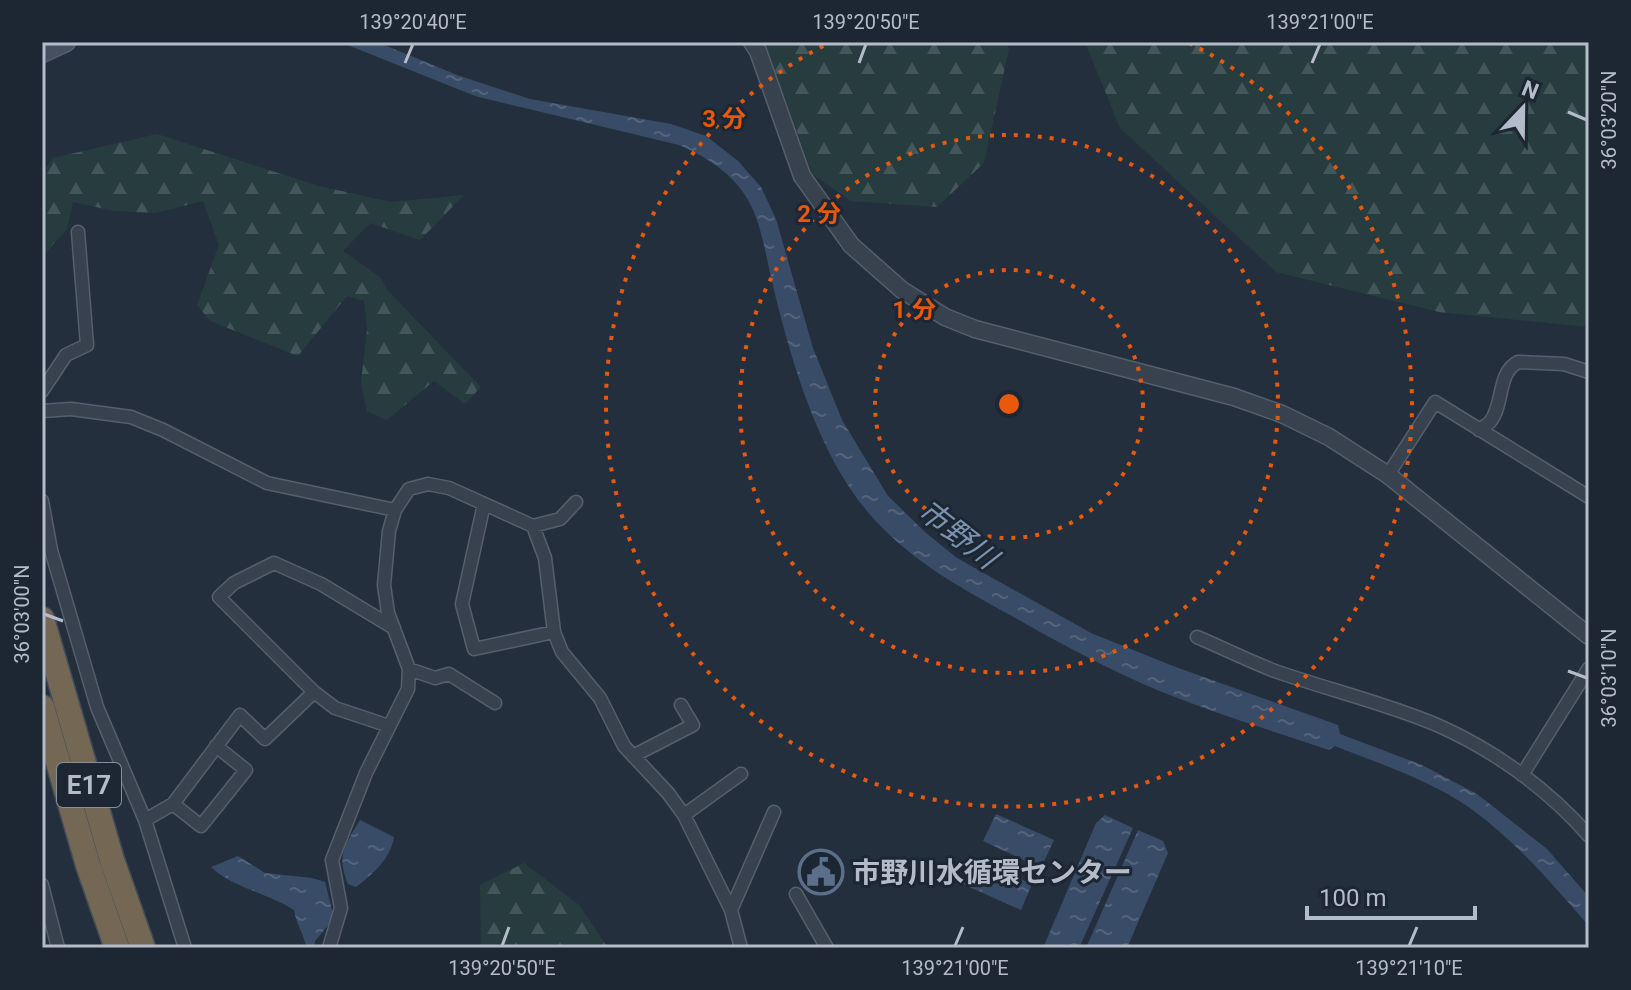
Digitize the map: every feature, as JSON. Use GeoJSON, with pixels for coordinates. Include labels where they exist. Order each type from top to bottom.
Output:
{"type":"FeatureCollection","features":[{"type":"Feature","properties":{"kind":"highway","name":"E17"},"geometry":{"type":"LineString","coordinates":[[42,619],[112,860],[143,948]]}},
{"type":"Feature","properties":{"kind":"highway","name":"E17"},"geometry":{"type":"LineString","coordinates":[[42,707],[84,851],[117,948]]}},
{"type":"Feature","properties":{"kind":"main road"},"geometry":{"type":"LineString","coordinates":[[42,53],[66,42]]}},
{"type":"Feature","properties":{"kind":"street"},"geometry":{"type":"LineString","coordinates":[[752,42],[802,176],[851,245],[902,290],[945,317],[975,329],[1234,397],[1282,414],[1329,437],[1388,475],[1589,636]]}},
{"type":"Feature","properties":{"kind":"street"},"geometry":{"type":"LineString","coordinates":[[42,391],[66,355],[87,345],[78,232]]}},
{"type":"Feature","properties":{"kind":"street"},"geometry":{"type":"LineString","coordinates":[[1479,430],[1490,422],[1506,373],[1518,362],[1564,364],[1589,372]]}},
{"type":"Feature","properties":{"kind":"street"},"geometry":{"type":"LineString","coordinates":[[1388,475],[1435,402],[1589,497]]}},
{"type":"Feature","properties":{"kind":"street"},"geometry":{"type":"LineString","coordinates":[[42,411],[71,409],[131,417],[267,483],[395,510]]}},
{"type":"Feature","properties":{"kind":"street"},"geometry":{"type":"LineString","coordinates":[[329,948],[341,908],[332,860],[366,773],[408,689],[409,669],[388,613],[384,585],[389,531],[395,510],[409,489],[428,484],[449,488],[533,526],[560,519],[576,502]]}},
{"type":"Feature","properties":{"kind":"street"},"geometry":{"type":"LineString","coordinates":[[42,501],[51,550],[92,709],[145,820],[185,948]]}},
{"type":"Feature","properties":{"kind":"street"},"geometry":{"type":"LineString","coordinates":[[484,504],[462,604],[474,649],[554,632]]}},
{"type":"Feature","properties":{"kind":"street"},"geometry":{"type":"LineString","coordinates":[[533,526],[545,558],[554,632],[562,652],[600,698],[624,746],[684,815],[731,910],[741,948]]}},
{"type":"Feature","properties":{"kind":"street"},"geometry":{"type":"LineString","coordinates":[[389,726],[335,708],[314,692],[219,597],[234,583],[274,563],[321,584],[394,628]]}},
{"type":"Feature","properties":{"kind":"street"},"geometry":{"type":"LineString","coordinates":[[1197,637],[1274,670],[1436,725],[1476,744],[1557,803],[1589,836]]}},
{"type":"Feature","properties":{"kind":"street"},"geometry":{"type":"LineString","coordinates":[[1522,775],[1589,668]]}},
{"type":"Feature","properties":{"kind":"street"},"geometry":{"type":"LineString","coordinates":[[409,669],[435,678],[449,674],[495,703]]}},
{"type":"Feature","properties":{"kind":"street"},"geometry":{"type":"LineString","coordinates":[[145,820],[173,804],[240,715],[265,739],[314,692]]}},
{"type":"Feature","properties":{"kind":"street"},"geometry":{"type":"LineString","coordinates":[[633,756],[693,725],[681,705]]}},
{"type":"Feature","properties":{"kind":"street"},"geometry":{"type":"LineString","coordinates":[[173,804],[201,826],[246,770],[216,746]]}},
{"type":"Feature","properties":{"kind":"street"},"geometry":{"type":"LineString","coordinates":[[684,815],[741,774]]}},
{"type":"Feature","properties":{"kind":"street"},"geometry":{"type":"LineString","coordinates":[[731,910],[774,812]]}},
{"type":"Feature","properties":{"kind":"street"},"geometry":{"type":"LineString","coordinates":[[42,885],[58,948]]}},
{"type":"Feature","properties":{"kind":"street"},"geometry":{"type":"LineString","coordinates":[[796,894],[827,948]]}},
{"type":"Feature","properties":{"kind":"green space"},"geometry":{"type":"Polygon","coordinates":[[[765,42],[1006,42],[1009,49],[984,163],[937,207],[851,201],[812,174],[765,42]]]}},
{"type":"Feature","properties":{"kind":"green space"},"geometry":{"type":"Polygon","coordinates":[[[1085,42],[1589,42],[1589,327],[1439,312],[1276,272],[1120,128],[1085,42]]]}},
{"type":"Feature","properties":{"kind":"green space"},"geometry":{"type":"Polygon","coordinates":[[[157,134],[319,186],[391,202],[464,195],[420,240],[370,223],[343,251],[381,278],[387,290],[481,387],[465,404],[434,381],[387,420],[367,411],[361,383],[367,329],[364,301],[347,296],[298,356],[210,321],[197,305],[219,245],[203,201],[156,213],[114,211],[73,202],[67,229],[42,257],[42,173],[53,158],[157,134]]]}},
{"type":"Feature","properties":{"kind":"green space"},"geometry":{"type":"Polygon","coordinates":[[[524,863],[579,905],[608,948],[481,948],[480,885],[524,863]]]}},
{"type":"Feature","properties":{"kind":"water"},"geometry":{"type":"Polygon","coordinates":[[[340,42],[377,42],[457,75],[530,99],[671,124],[706,136],[738,161],[761,187],[776,219],[813,348],[842,420],[888,496],[926,533],[957,558],[1091,633],[1338,725],[1340,734],[1422,765],[1477,794],[1547,849],[1589,897],[1589,926],[1503,834],[1455,798],[1404,773],[1335,746],[1329,750],[1141,683],[1075,651],[975,595],[905,548],[855,496],[824,442],[800,382],[754,212],[741,189],[713,163],[679,145],[475,96],[340,42]]]}},
{"type":"Feature","properties":{"kind":"water"},"geometry":{"type":"Polygon","coordinates":[[[996,814],[1054,840],[1041,868],[983,841],[996,814]]]}},
{"type":"Feature","properties":{"kind":"water"},"geometry":{"type":"Polygon","coordinates":[[[1105,815],[1133,828],[1079,948],[1043,948],[1096,823],[1105,815]]]}},
{"type":"Feature","properties":{"kind":"water"},"geometry":{"type":"Polygon","coordinates":[[[360,820],[394,837],[385,859],[356,887],[348,884],[343,858],[346,844],[360,820]]]}},
{"type":"Feature","properties":{"kind":"water"},"geometry":{"type":"Polygon","coordinates":[[[1138,830],[1163,841],[1168,853],[1127,948],[1086,948],[1138,830]]]}},
{"type":"Feature","properties":{"kind":"water"},"geometry":{"type":"Polygon","coordinates":[[[238,856],[265,873],[325,882],[334,918],[315,941],[314,948],[306,948],[294,910],[230,880],[211,867],[238,856]]]}},
{"type":"Feature","properties":{"kind":"water"},"geometry":{"type":"Polygon","coordinates":[[[975,859],[1032,884],[1021,910],[963,884],[975,859]]]}},
{"type":"Feature","properties":{"kind":"place","name":"市野川水循環センター"},"geometry":{"type":"Point","coordinates":[821,872]}},
{"type":"Feature","properties":{"kind":"water label","name":"市野川"},"geometry":{"type":"Point","coordinates":[958,534]}}]}
